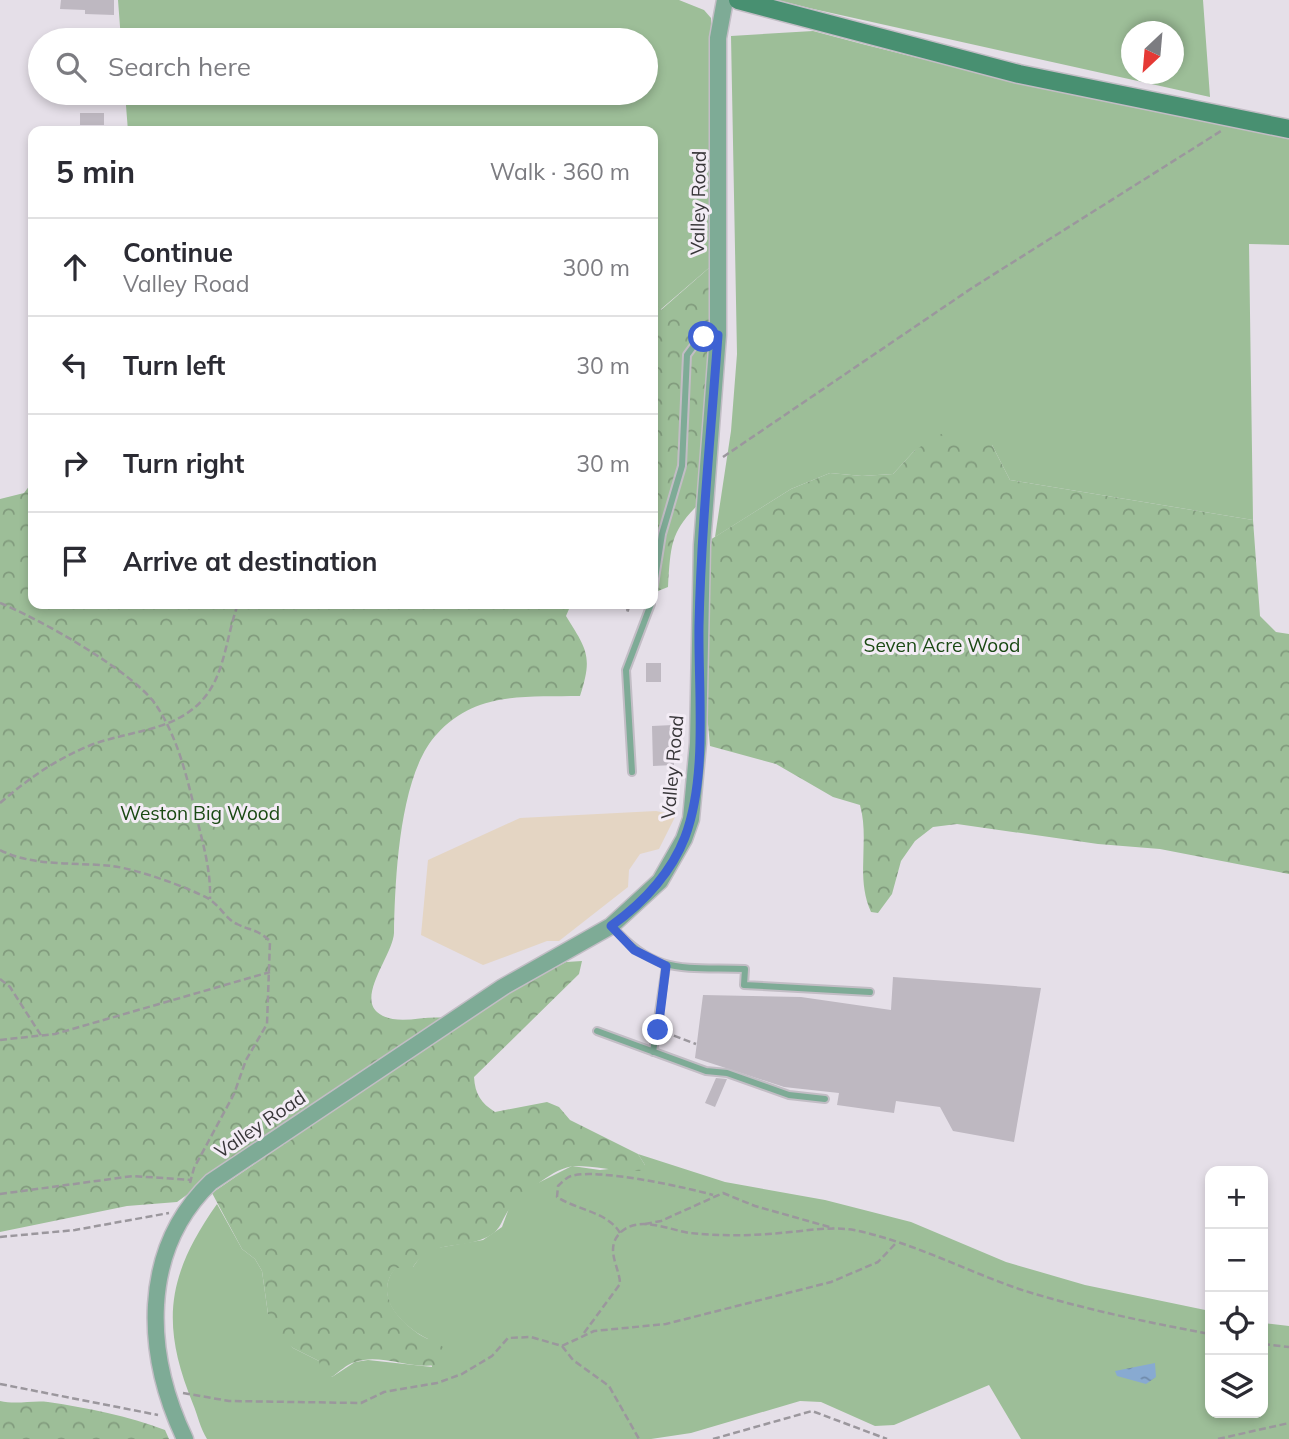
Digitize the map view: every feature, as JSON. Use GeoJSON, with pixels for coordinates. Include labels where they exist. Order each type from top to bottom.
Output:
{"type":"FeatureCollection","features":[{"type":"Feature","properties":{"kind":"main road"},"geometry":{"type":"LineString","coordinates":[[738,0],[1019,74],[1289,129]]}},
{"type":"Feature","properties":{"kind":"street","name":"Valley Road"},"geometry":{"type":"LineString","coordinates":[[185,1439],[166,1389],[157,1353],[155,1301],[166,1250],[185,1207],[211,1182],[362,1080],[503,987],[611,926],[660,881],[684,839],[691,819],[698,743],[700,599],[718,335],[718,38],[726,0]]}},
{"type":"Feature","properties":{"kind":"lane"},"geometry":{"type":"LineString","coordinates":[[658,559],[662,534],[682,466],[687,355],[698,340],[718,335]]}},
{"type":"Feature","properties":{"kind":"lane"},"geometry":{"type":"LineString","coordinates":[[632,772],[626,670],[650,609]]}},
{"type":"Feature","properties":{"kind":"lane"},"geometry":{"type":"LineString","coordinates":[[611,926],[634,950],[666,966],[745,969],[744,985],[870,992]]}},
{"type":"Feature","properties":{"kind":"lane"},"geometry":{"type":"LineString","coordinates":[[653,1052],[666,966]]}},
{"type":"Feature","properties":{"kind":"lane"},"geometry":{"type":"LineString","coordinates":[[597,1031],[653,1052],[789,1095],[825,1099]]}},
{"type":"Feature","properties":{"kind":"path"},"geometry":{"type":"LineString","coordinates":[[709,467],[972,288],[1239,120]]}},
{"type":"Feature","properties":{"kind":"path"},"geometry":{"type":"LineString","coordinates":[[0,603],[35,617],[138,686],[155,703],[184,762],[211,874],[210,900]]}},
{"type":"Feature","properties":{"kind":"path"},"geometry":{"type":"LineString","coordinates":[[0,803],[45,767],[92,745],[146,733],[185,717],[215,681],[237,609]]}},
{"type":"Feature","properties":{"kind":"path"},"geometry":{"type":"LineString","coordinates":[[0,850],[28,859],[115,867],[210,900],[229,919],[258,930],[270,941],[267,1024],[246,1060],[234,1094],[191,1180],[185,1207],[168,1214],[126,1218],[75,1230],[0,1237]]}},
{"type":"Feature","properties":{"kind":"path"},"geometry":{"type":"LineString","coordinates":[[0,1040],[42,1037],[270,972]]}},
{"type":"Feature","properties":{"kind":"path"},"geometry":{"type":"LineString","coordinates":[[0,979],[10,987],[42,1037]]}},
{"type":"Feature","properties":{"kind":"path"},"geometry":{"type":"LineString","coordinates":[[658,1030],[696,1044]]}},
{"type":"Feature","properties":{"kind":"path"},"geometry":{"type":"LineString","coordinates":[[0,1194],[133,1176],[191,1180]]}},
{"type":"Feature","properties":{"kind":"path"},"geometry":{"type":"LineString","coordinates":[[584,1333],[620,1284],[613,1258],[620,1233],[615,1224],[572,1206],[557,1196],[558,1186],[570,1176],[610,1176],[689,1188],[713,1195]]}},
{"type":"Feature","properties":{"kind":"path"},"geometry":{"type":"LineString","coordinates":[[620,1233],[642,1224],[661,1222],[713,1195],[723,1193],[755,1206],[897,1242],[1020,1289],[1111,1314],[1205,1333]]}},
{"type":"Feature","properties":{"kind":"path"},"geometry":{"type":"LineString","coordinates":[[642,1224],[690,1233],[758,1235],[834,1228]]}},
{"type":"Feature","properties":{"kind":"path"},"geometry":{"type":"LineString","coordinates":[[562,1346],[584,1333],[608,1328],[640,1328],[666,1324],[807,1289],[877,1262],[897,1242]]}},
{"type":"Feature","properties":{"kind":"path"},"geometry":{"type":"LineString","coordinates":[[166,1389],[229,1401],[273,1399],[351,1404],[384,1392],[437,1383],[462,1374],[492,1356],[508,1338],[531,1337],[562,1346],[573,1360],[609,1386],[639,1439]]}},
{"type":"Feature","properties":{"kind":"path"},"geometry":{"type":"LineString","coordinates":[[1268,1345],[1289,1347]]}},
{"type":"Feature","properties":{"kind":"path"},"geometry":{"type":"LineString","coordinates":[[0,1384],[176,1418]]}},
{"type":"Feature","properties":{"kind":"path"},"geometry":{"type":"LineString","coordinates":[[713,1439],[812,1411],[887,1439]]}},
{"type":"Feature","properties":{"kind":"path"},"geometry":{"type":"LineString","coordinates":[[1218,1439],[1289,1423]]}},
{"type":"Feature","properties":{"kind":"shaded area"},"geometry":{"type":"Polygon","coordinates":[[[656,811],[676,815],[659,849],[640,854],[629,870],[628,887],[559,941],[547,941],[483,965],[421,935],[428,860],[520,818],[656,811]]]}},
{"type":"Feature","properties":{"kind":"green space"},"geometry":{"type":"Polygon","coordinates":[[[118,0],[679,0],[704,10],[711,18],[710,267],[660,310],[658,126],[128,126],[126,105],[658,105],[658,28],[120,28],[118,0]]]}},
{"type":"Feature","properties":{"kind":"green space"},"geometry":{"type":"Polygon","coordinates":[[[777,0],[1203,0],[1210,97],[1151,84],[1184,84],[1184,21],[1121,21],[1121,77],[777,0]]]}},
{"type":"Feature","properties":{"kind":"green space"},"geometry":{"type":"Polygon","coordinates":[[[813,31],[990,75],[1289,135],[1289,245],[1249,244],[1253,520],[1010,480],[992,445],[915,450],[893,474],[862,476],[830,473],[791,489],[715,537],[731,431],[737,354],[731,36],[813,31]]]}},
{"type":"Feature","properties":{"kind":"green space"},"geometry":{"type":"Polygon","coordinates":[[[710,267],[718,335],[707,496],[686,518],[675,536],[668,587],[658,591],[658,306],[661,310],[710,267]]]}},
{"type":"Feature","properties":{"kind":"green space","name":"Seven Acre Wood"},"geometry":{"type":"Polygon","coordinates":[[[941,434],[992,445],[1010,480],[1253,520],[1260,616],[1276,632],[1289,634],[1289,874],[1160,849],[1098,844],[957,824],[933,827],[915,841],[901,861],[892,894],[878,913],[871,912],[864,886],[864,832],[860,805],[833,797],[776,764],[710,746],[699,626],[702,545],[791,489],[830,473],[862,476],[893,474],[915,450],[941,434]]]}},
{"type":"Feature","properties":{"kind":"green space","name":"Weston Big Wood"},"geometry":{"type":"Polygon","coordinates":[[[28,488],[28,609],[569,609],[566,616],[579,637],[587,662],[580,696],[503,699],[468,710],[452,720],[424,752],[414,775],[398,857],[394,933],[374,985],[372,1005],[377,1012],[392,1019],[444,1018],[306,1108],[177,1202],[127,1206],[0,1232],[0,499],[24,493],[28,488]]]}},
{"type":"Feature","properties":{"kind":"green space"},"geometry":{"type":"Polygon","coordinates":[[[582,961],[579,974],[474,1077],[477,1093],[495,1112],[547,1102],[559,1107],[570,1120],[638,1154],[645,1165],[640,1171],[567,1167],[525,1194],[512,1206],[499,1228],[491,1235],[475,1242],[428,1252],[413,1267],[396,1268],[387,1287],[391,1305],[413,1330],[446,1350],[444,1363],[422,1366],[377,1359],[366,1360],[349,1364],[332,1377],[321,1370],[319,1361],[293,1348],[275,1330],[268,1314],[262,1271],[255,1259],[242,1249],[212,1193],[506,992],[566,962],[582,961]]]}},
{"type":"Feature","properties":{"kind":"green space"},"geometry":{"type":"Polygon","coordinates":[[[638,1154],[725,1182],[825,1200],[911,1222],[1006,1262],[1085,1285],[1205,1310],[1205,1418],[1268,1418],[1268,1324],[1289,1326],[1289,1439],[1021,1439],[989,1385],[894,1425],[875,1426],[821,1402],[800,1401],[691,1433],[651,1439],[207,1439],[176,1349],[174,1300],[188,1254],[217,1204],[242,1249],[255,1259],[262,1271],[268,1314],[293,1348],[319,1361],[332,1377],[355,1362],[368,1360],[432,1367],[428,1339],[399,1317],[388,1298],[389,1278],[396,1267],[413,1267],[420,1257],[431,1249],[483,1240],[502,1227],[509,1208],[528,1188],[572,1166],[600,1170],[645,1165],[638,1154]]]}},
{"type":"Feature","properties":{"kind":"green space"},"geometry":{"type":"Polygon","coordinates":[[[0,1401],[48,1402],[108,1413],[165,1430],[169,1439],[0,1439],[0,1401]]]}},
{"type":"Feature","properties":{"kind":"water"},"geometry":{"type":"Polygon","coordinates":[[[1155,1363],[1156,1377],[1146,1384],[1117,1376],[1115,1371],[1155,1363]]]}},
{"type":"Feature","properties":{"kind":"building"},"geometry":{"type":"Polygon","coordinates":[[[61,0],[114,0],[114,15],[85,14],[85,10],[60,9],[61,0]]]}},
{"type":"Feature","properties":{"kind":"building"},"geometry":{"type":"Polygon","coordinates":[[[80,113],[104,113],[104,125],[80,125],[80,113]]]}},
{"type":"Feature","properties":{"kind":"building"},"geometry":{"type":"Polygon","coordinates":[[[646,663],[661,663],[661,682],[646,682],[646,663]]]}},
{"type":"Feature","properties":{"kind":"building"},"geometry":{"type":"Polygon","coordinates":[[[673,725],[674,765],[653,766],[652,726],[673,725]]]}},
{"type":"Feature","properties":{"kind":"building"},"geometry":{"type":"Polygon","coordinates":[[[893,977],[1041,988],[1014,1142],[953,1131],[940,1107],[896,1101],[894,1113],[837,1105],[839,1093],[784,1087],[695,1058],[703,995],[801,997],[891,1010],[893,977]]]}},
{"type":"Feature","properties":{"kind":"building"},"geometry":{"type":"Polygon","coordinates":[[[716,1078],[727,1079],[715,1107],[705,1103],[716,1078]]]}},
{"type":"Feature","properties":{"kind":"route"},"geometry":{"type":"LineString","coordinates":[[658,1030],[666,966],[634,950],[611,926],[660,881],[684,839],[691,819],[698,743],[702,545],[718,335],[704,337]]}}]}
